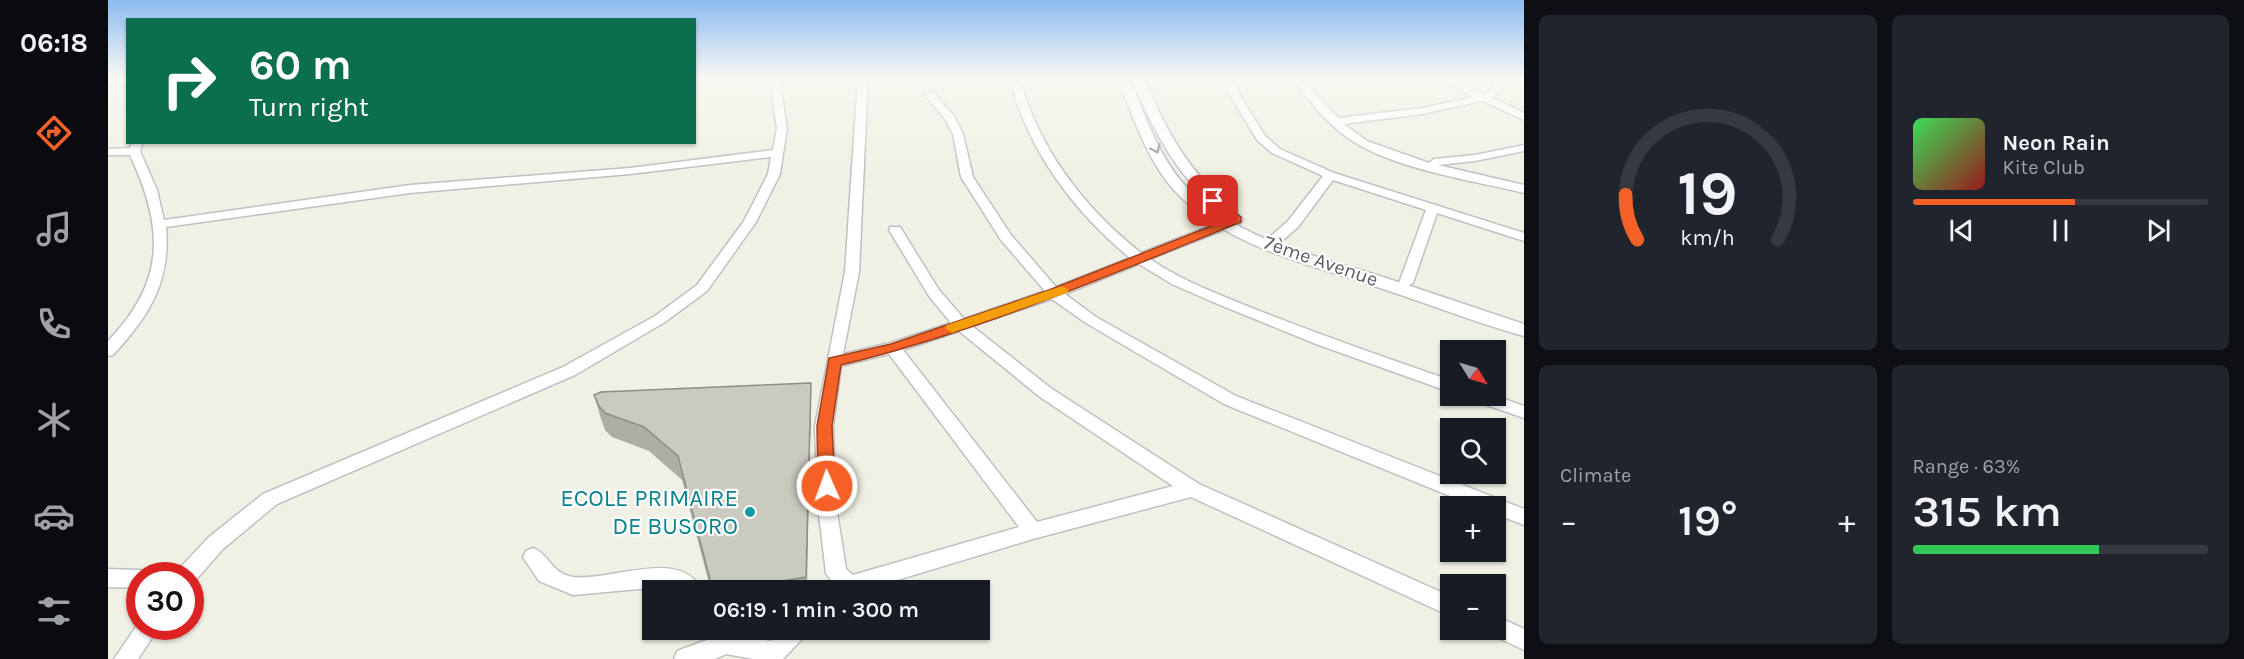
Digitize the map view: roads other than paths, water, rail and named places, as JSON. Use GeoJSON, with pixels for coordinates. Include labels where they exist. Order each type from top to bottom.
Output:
{"type":"FeatureCollection","features":[{"type":"Feature","properties":{"kind":"street"},"geometry":{"type":"LineString","coordinates":[[199,562],[216,543],[270,499],[569,371],[660,319],[702,288],[750,222],[774,174],[782,128],[779,108]]}},
{"type":"Feature","properties":{"kind":"street"},"geometry":{"type":"LineString","coordinates":[[838,580],[827,506],[824,426],[852,272],[862,108]]}},
{"type":"Feature","properties":{"kind":"street"},"geometry":{"type":"LineString","coordinates":[[941,108],[950,118],[958,134],[967,177],[984,206],[1006,237],[1054,293],[1134,346],[1230,400],[1524,517]]}},
{"type":"Feature","properties":{"kind":"street"},"geometry":{"type":"LineString","coordinates":[[1023,108],[1033,133],[1083,202],[1118,240],[1140,258],[1227,303],[1440,382]]}},
{"type":"Feature","properties":{"kind":"street","name":"7ème Avenue"},"geometry":{"type":"LineString","coordinates":[[1137,108],[1162,163],[1178,187],[1199,207],[1273,241],[1524,330]]}},
{"type":"Feature","properties":{"kind":"street","name":"7ème Avenue"},"geometry":{"type":"LineString","coordinates":[[1151,108],[1170,150],[1189,177],[1232,223]]}},
{"type":"Feature","properties":{"kind":"street"},"geometry":{"type":"LineString","coordinates":[[1243,108],[1261,138],[1276,151],[1330,175],[1524,237]]}},
{"type":"Feature","properties":{"kind":"street"},"geometry":{"type":"LineString","coordinates":[[1325,108],[1349,135],[1380,150],[1524,189]]}},
{"type":"Feature","properties":{"kind":"street"},"geometry":{"type":"LineString","coordinates":[[1337,121],[1440,108]]}},
{"type":"Feature","properties":{"kind":"street"},"geometry":{"type":"LineString","coordinates":[[1504,108],[1524,117]]}},
{"type":"Feature","properties":{"kind":"street"},"geometry":{"type":"LineString","coordinates":[[108,152],[136,147],[148,179],[160,225],[162,246],[159,266],[142,310],[108,351]]}},
{"type":"Feature","properties":{"kind":"street"},"geometry":{"type":"LineString","coordinates":[[1422,163],[1475,158],[1524,148]]}},
{"type":"Feature","properties":{"kind":"street"},"geometry":{"type":"LineString","coordinates":[[160,225],[410,189],[607,173],[779,153]]}},
{"type":"Feature","properties":{"kind":"street"},"geometry":{"type":"LineString","coordinates":[[1273,241],[1293,224],[1330,175]]}},
{"type":"Feature","properties":{"kind":"street"},"geometry":{"type":"LineString","coordinates":[[1406,283],[1433,208]]}},
{"type":"Feature","properties":{"kind":"street"},"geometry":{"type":"LineString","coordinates":[[834,362],[893,348],[1054,293],[1232,223]]}},
{"type":"Feature","properties":{"kind":"street"},"geometry":{"type":"LineString","coordinates":[[895,230],[934,293],[961,325],[1046,393],[1192,489],[1440,601]]}},
{"type":"Feature","properties":{"kind":"street","name":"7ème Avenue"},"geometry":{"type":"LineString","coordinates":[[1273,241],[1524,322]]}},
{"type":"Feature","properties":{"kind":"street"},"geometry":{"type":"LineString","coordinates":[[893,348],[1033,531]]}},
{"type":"Feature","properties":{"kind":"street"},"geometry":{"type":"LineString","coordinates":[[806,397],[829,396]]}},
{"type":"Feature","properties":{"kind":"street"},"geometry":{"type":"LineString","coordinates":[[1506,406],[1524,412]]}},
{"type":"Feature","properties":{"kind":"street"},"geometry":{"type":"LineString","coordinates":[[867,580],[1033,531],[1192,489]]}},
{"type":"Feature","properties":{"kind":"street"},"geometry":{"type":"LineString","coordinates":[[533,557],[546,575],[573,586],[674,577],[680,580]]}},
{"type":"Feature","properties":{"kind":"street"},"geometry":{"type":"LineString","coordinates":[[108,578],[126,579]]}},
{"type":"Feature","properties":{"kind":"street"},"geometry":{"type":"LineString","coordinates":[[1506,631],[1524,639]]}},
{"type":"Feature","properties":{"kind":"street"},"geometry":{"type":"LineString","coordinates":[[125,659],[139,640]]}},
{"type":"Feature","properties":{"kind":"street"},"geometry":{"type":"LineString","coordinates":[[685,659],[696,657],[714,640]]}},
{"type":"Feature","properties":{"kind":"street"},"geometry":{"type":"LineString","coordinates":[[728,640],[770,656],[786,640]]}},
{"type":"Feature","properties":{"kind":"place","name":"ECOLE PRIMAIRE DE BUSORO"},"geometry":{"type":"Point","coordinates":[750,512]}}]}
